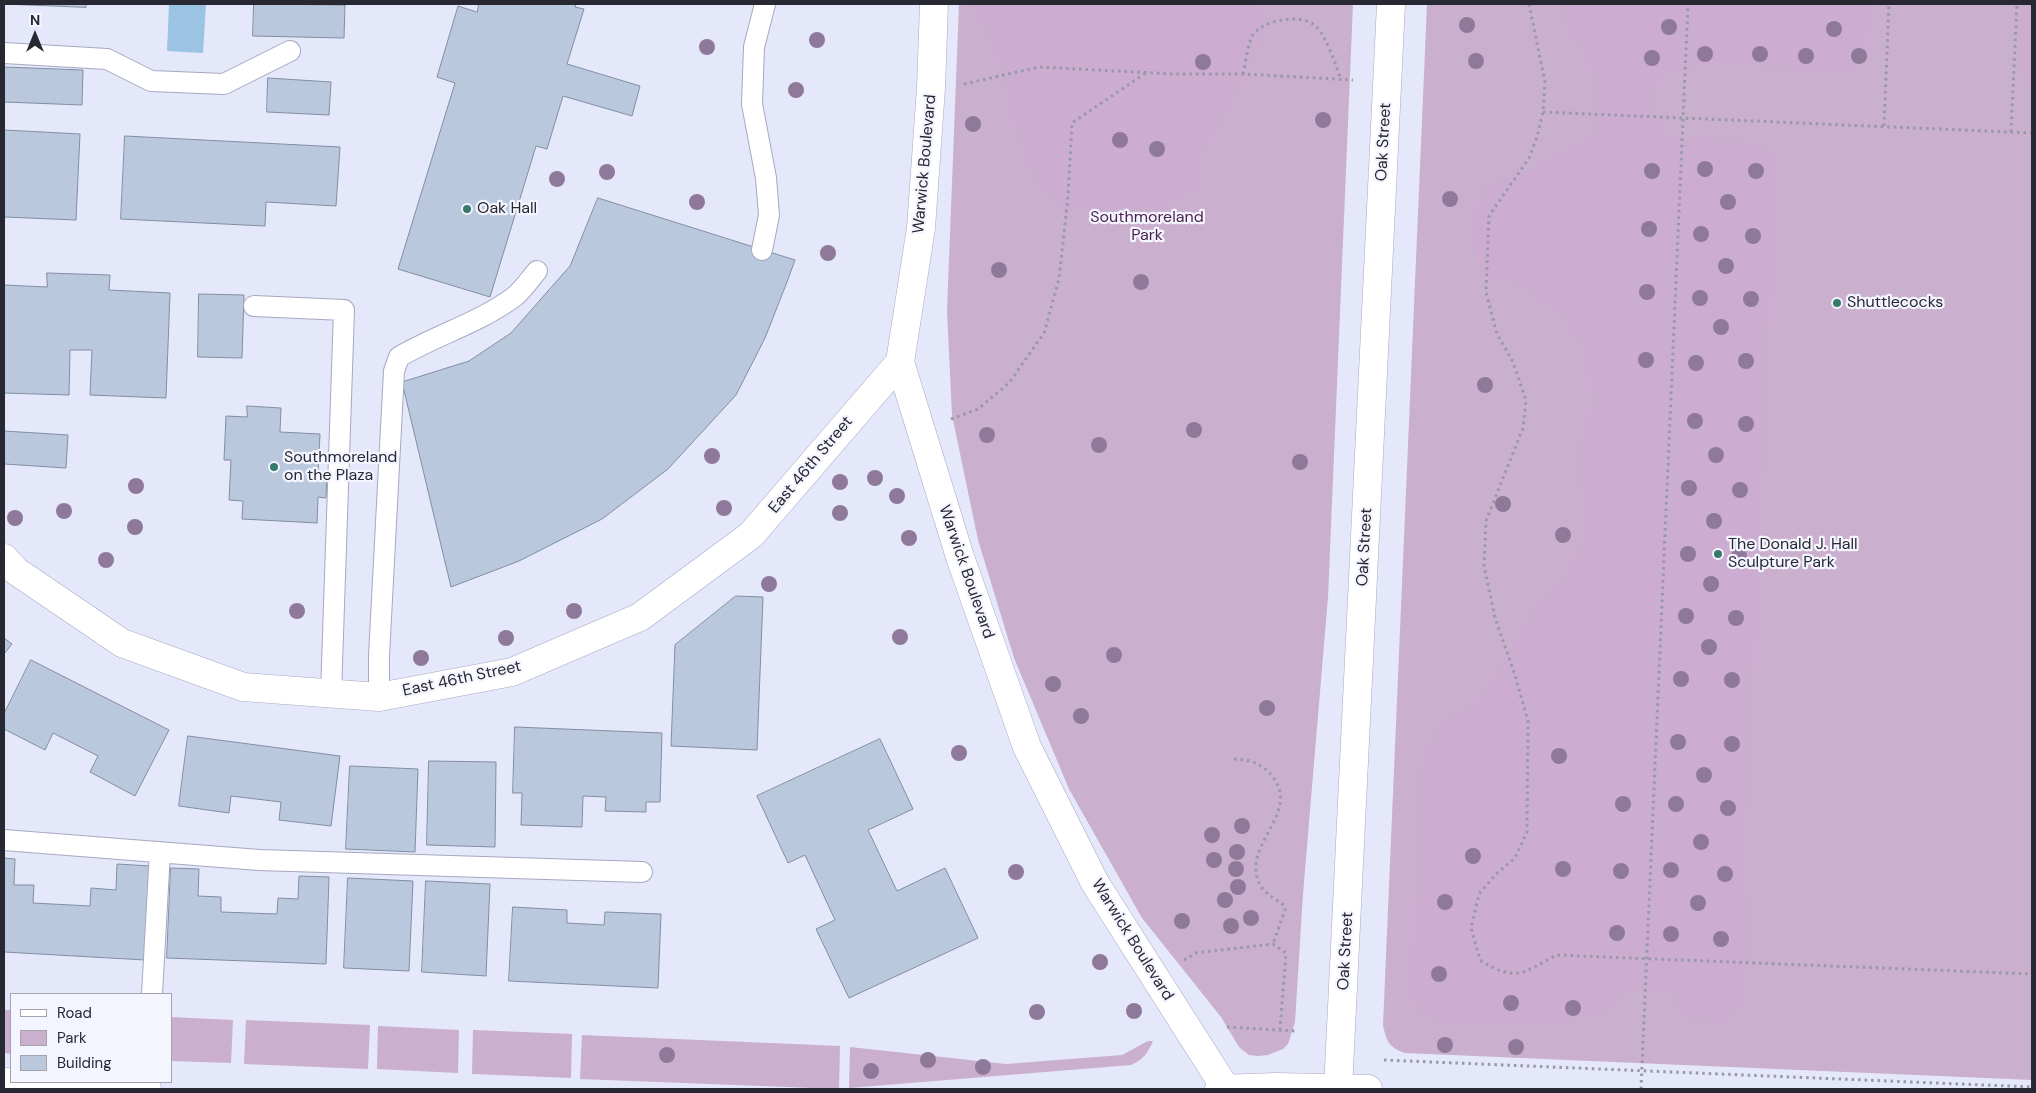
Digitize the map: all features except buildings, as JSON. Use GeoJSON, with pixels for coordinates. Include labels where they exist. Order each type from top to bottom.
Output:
{"type":"FeatureCollection","features":[{"type":"Feature","properties":{"kind":"street","name":"Warwick Boulevard"},"geometry":{"type":"LineString","coordinates":[[934,4],[932,88],[921,228],[900,362],[960,557],[1027,747],[1095,883],[1223,1089]]}},
{"type":"Feature","properties":{"kind":"street","name":"Oak Street"},"geometry":{"type":"LineString","coordinates":[[1338,1089],[1390,4]]}},
{"type":"Feature","properties":{"kind":"street","name":"East 46th Street"},"geometry":{"type":"LineString","coordinates":[[4,558],[16,571],[122,643],[243,687],[379,697],[512,672],[640,617],[751,535],[900,362]]}},
{"type":"Feature","properties":{"kind":"street"},"geometry":{"type":"LineString","coordinates":[[24,1083],[145,1089]]}},
{"type":"Feature","properties":{"kind":"street"},"geometry":{"type":"LineString","coordinates":[[1223,1089],[1368,1089]]}},
{"type":"Feature","properties":{"kind":"lane"},"geometry":{"type":"LineString","coordinates":[[762,250],[769,215],[766,178],[752,104],[754,47],[764,4]]}},
{"type":"Feature","properties":{"kind":"lane"},"geometry":{"type":"LineString","coordinates":[[4,53],[107,59],[151,81],[224,84],[290,51]]}},
{"type":"Feature","properties":{"kind":"lane"},"geometry":{"type":"LineString","coordinates":[[379,697],[379,656],[394,371],[398,357],[420,344],[490,314],[516,295],[537,271]]}},
{"type":"Feature","properties":{"kind":"lane"},"geometry":{"type":"LineString","coordinates":[[254,306],[344,310],[331,694]]}},
{"type":"Feature","properties":{"kind":"lane"},"geometry":{"type":"LineString","coordinates":[[4,840],[259,860],[642,872]]}},
{"type":"Feature","properties":{"kind":"lane"},"geometry":{"type":"LineString","coordinates":[[152,993],[160,852]]}},
{"type":"Feature","properties":{"kind":"path"},"geometry":{"type":"LineString","coordinates":[[1529,4],[1545,82],[1543,112],[1537,137],[1529,158],[1489,216],[1486,292],[1497,334],[1512,360],[1526,400],[1523,428],[1486,521],[1484,566],[1495,618],[1515,675],[1528,721],[1527,832],[1515,858],[1496,874],[1479,894],[1471,928],[1480,960],[1498,971],[1517,974],[1537,966],[1556,955],[1647,957],[2032,974]]}},
{"type":"Feature","properties":{"kind":"path"},"geometry":{"type":"LineString","coordinates":[[1641,1089],[1688,4]]}},
{"type":"Feature","properties":{"kind":"path"},"geometry":{"type":"LineString","coordinates":[[1884,126],[1889,4]]}},
{"type":"Feature","properties":{"kind":"path"},"geometry":{"type":"LineString","coordinates":[[2011,132],[2016,4]]}},
{"type":"Feature","properties":{"kind":"path"},"geometry":{"type":"LineString","coordinates":[[1243,74],[1252,36],[1265,26],[1280,20],[1298,19],[1314,24],[1330,49],[1341,80]]}},
{"type":"Feature","properties":{"kind":"path"},"geometry":{"type":"LineString","coordinates":[[932,88],[955,86],[1039,67],[1353,80]]}},
{"type":"Feature","properties":{"kind":"path"},"geometry":{"type":"LineString","coordinates":[[920,429],[978,409],[1009,383],[1044,333],[1059,279],[1068,196],[1072,123],[1147,72]]}},
{"type":"Feature","properties":{"kind":"path"},"geometry":{"type":"LineString","coordinates":[[1543,112],[2032,133]]}},
{"type":"Feature","properties":{"kind":"path"},"geometry":{"type":"LineString","coordinates":[[1234,759],[1250,760],[1260,764],[1279,785],[1279,813],[1258,848],[1256,873],[1264,893],[1285,906],[1273,944]]}},
{"type":"Feature","properties":{"kind":"path"},"geometry":{"type":"LineString","coordinates":[[1155,977],[1196,953],[1273,944],[1286,953],[1280,1029]]}},
{"type":"Feature","properties":{"kind":"path"},"geometry":{"type":"LineString","coordinates":[[1227,1027],[1296,1031]]}},
{"type":"Feature","properties":{"kind":"path"},"geometry":{"type":"LineString","coordinates":[[1384,1060],[2032,1087]]}},
{"type":"Feature","properties":{"kind":"green space","name":"Southmoreland Park"},"geometry":{"type":"Polygon","coordinates":[[[959,4],[1353,4],[1328,597],[1303,894],[1295,1022],[1288,1044],[1283,1049],[1268,1055],[1249,1055],[1239,1047],[1221,1017],[1142,918],[1069,789],[1014,658],[978,540],[952,415],[947,311],[959,4]]]}},
{"type":"Feature","properties":{"kind":"green space","name":"The Donald J. Hall Sculpture Park"},"geometry":{"type":"Polygon","coordinates":[[[1427,4],[2032,4],[2032,1080],[1405,1053],[1395,1049],[1389,1043],[1383,1025],[1427,4]]]}},
{"type":"Feature","properties":{"kind":"green space"},"geometry":{"type":"Polygon","coordinates":[[[4,1010],[10,1010],[10,1054],[4,1053],[4,1010]]]}},
{"type":"Feature","properties":{"kind":"green space"},"geometry":{"type":"Polygon","coordinates":[[[172,1017],[233,1020],[231,1063],[172,1061],[172,1017]]]}},
{"type":"Feature","properties":{"kind":"green space"},"geometry":{"type":"Polygon","coordinates":[[[246,1020],[370,1025],[368,1069],[244,1064],[246,1020]]]}},
{"type":"Feature","properties":{"kind":"green space"},"geometry":{"type":"Polygon","coordinates":[[[378,1026],[459,1030],[458,1073],[377,1069],[378,1026]]]}},
{"type":"Feature","properties":{"kind":"green space"},"geometry":{"type":"Polygon","coordinates":[[[473,1030],[572,1034],[571,1078],[472,1074],[473,1030]]]}},
{"type":"Feature","properties":{"kind":"green space"},"geometry":{"type":"Polygon","coordinates":[[[582,1035],[840,1046],[839,1089],[580,1079],[582,1035]]]}},
{"type":"Feature","properties":{"kind":"green space"},"geometry":{"type":"Polygon","coordinates":[[[1148,1041],[1153,1041],[1147,1053],[1139,1061],[1131,1065],[849,1088],[850,1047],[1006,1064],[1122,1055],[1148,1041]]]}},
{"type":"Feature","properties":{"kind":"shaded area"},"geometry":{"type":"Polygon","coordinates":[[[973,4],[1254,4],[1266,21],[1259,50],[1226,114],[1203,152],[1198,186],[1165,205],[1101,210],[1061,210],[1035,182],[1017,134],[997,55],[973,4]]]}},
{"type":"Feature","properties":{"kind":"shaded area"},"geometry":{"type":"Polygon","coordinates":[[[1560,4],[1869,4],[1866,51],[1854,73],[1714,64],[1662,72],[1653,101],[1664,137],[1748,141],[1775,153],[1773,256],[1745,853],[1748,958],[1743,998],[1736,1012],[1722,1022],[1688,1019],[1669,993],[1628,989],[1610,1012],[1545,1025],[1440,1021],[1417,1014],[1411,985],[1421,767],[1442,719],[1481,699],[1540,600],[1565,575],[1583,538],[1581,487],[1576,453],[1592,403],[1585,347],[1558,312],[1526,289],[1479,271],[1473,236],[1481,184],[1517,175],[1564,153],[1591,135],[1596,83],[1586,58],[1563,23],[1560,4]]]}},
{"type":"Feature","properties":{"kind":"shaded area"},"geometry":{"type":"Polygon","coordinates":[[[2023,4],[2032,4],[2032,84],[2019,70],[2023,4]]]}},
{"type":"Feature","properties":{"kind":"water"},"geometry":{"type":"Polygon","coordinates":[[[169,4],[206,4],[203,53],[167,51],[169,4]]]}},
{"type":"Feature","properties":{"kind":"place","name":"Oak Hall"},"geometry":{"type":"Point","coordinates":[467,209]}},
{"type":"Feature","properties":{"kind":"place","name":"Shuttlecocks"},"geometry":{"type":"Point","coordinates":[1837,303]}},
{"type":"Feature","properties":{"kind":"place","name":"Southmoreland on the Plaza"},"geometry":{"type":"Point","coordinates":[274,467]}},
{"type":"Feature","properties":{"kind":"place","name":"The Donald J. Hall Sculpture Park"},"geometry":{"type":"Point","coordinates":[1718,554]}}]}
